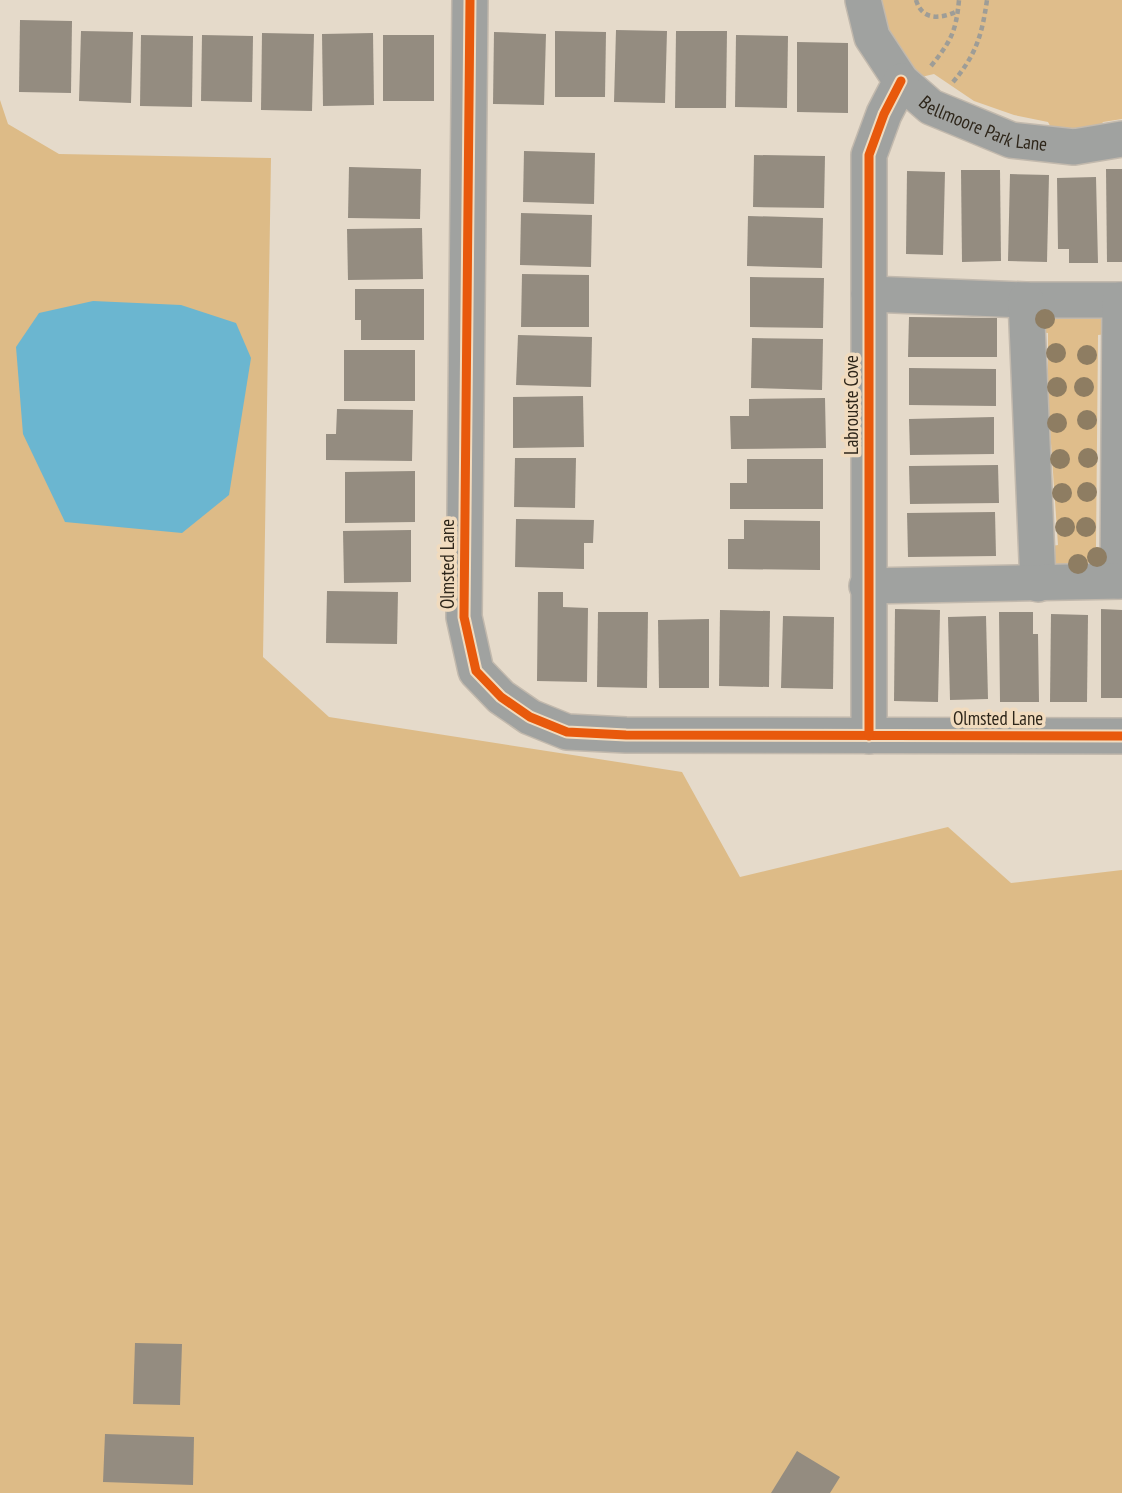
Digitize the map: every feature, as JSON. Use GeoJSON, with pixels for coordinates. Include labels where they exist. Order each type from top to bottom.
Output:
{"type":"FeatureCollection","features":[{"type":"Feature","properties":{"kind":"street","name":"Olmsted Lane"},"geometry":{"type":"LineString","coordinates":[[470,0],[464,617],[476,671],[501,697],[530,718],[567,732],[1122,736]]}},
{"type":"Feature","properties":{"kind":"street","name":"Bellmoore Park Lane"},"geometry":{"type":"LineString","coordinates":[[863,0],[872,37],[920,71],[931,107],[1011,140],[1074,147],[1122,139]]}},
{"type":"Feature","properties":{"kind":"street","name":"Labrouste Cove"},"geometry":{"type":"LineString","coordinates":[[869,736],[869,155],[884,114],[920,71]]}},
{"type":"Feature","properties":{"kind":"street"},"geometry":{"type":"LineString","coordinates":[[867,586],[1120,581],[1121,300],[1026,300],[869,294]]}},
{"type":"Feature","properties":{"kind":"street"},"geometry":{"type":"LineString","coordinates":[[1026,300],[1038,584]]}},
{"type":"Feature","properties":{"kind":"path"},"geometry":{"type":"LineString","coordinates":[[916,0],[924,13],[933,18],[949,16],[958,11]]}},
{"type":"Feature","properties":{"kind":"path"},"geometry":{"type":"LineString","coordinates":[[920,71],[949,44],[957,21],[959,0]]}},
{"type":"Feature","properties":{"kind":"path"},"geometry":{"type":"LineString","coordinates":[[963,88],[953,82],[970,62],[982,32],[987,0]]}},
{"type":"Feature","properties":{"kind":"path"},"geometry":{"type":"LineString","coordinates":[[920,71],[942,74]]}},
{"type":"Feature","properties":{"kind":"shaded area"},"geometry":{"type":"Polygon","coordinates":[[[879,0],[1122,0],[1122,119],[1103,122],[1094,136],[1055,135],[1048,122],[1014,115],[974,101],[934,74],[917,78],[886,31],[879,0]]]}},
{"type":"Feature","properties":{"kind":"shaded area"},"geometry":{"type":"Polygon","coordinates":[[[0,100],[8,124],[59,154],[271,158],[263,657],[329,717],[682,772],[740,877],[948,827],[1011,883],[1122,870],[1122,1493],[0,1493],[0,100]]]}},
{"type":"Feature","properties":{"kind":"shaded area"},"geometry":{"type":"Polygon","coordinates":[[[1106,314],[1108,334],[1098,335],[1096,547],[1109,548],[1104,570],[1055,576],[1046,547],[1058,545],[1048,399],[1048,333],[1036,332],[1036,317],[1106,314]]]}},
{"type":"Feature","properties":{"kind":"water"},"geometry":{"type":"Polygon","coordinates":[[[93,301],[181,305],[236,323],[251,358],[229,495],[182,533],[65,522],[23,434],[16,347],[39,313],[93,301]]]}},
{"type":"Feature","properties":{"kind":"building"},"geometry":{"type":"Polygon","coordinates":[[[20,20],[72,21],[71,93],[19,92],[20,20]]]}},
{"type":"Feature","properties":{"kind":"building"},"geometry":{"type":"Polygon","coordinates":[[[616,30],[667,31],[665,103],[614,102],[616,30]]]}},
{"type":"Feature","properties":{"kind":"building"},"geometry":{"type":"Polygon","coordinates":[[[81,31],[133,32],[131,103],[79,101],[81,31]]]}},
{"type":"Feature","properties":{"kind":"building"},"geometry":{"type":"Polygon","coordinates":[[[555,31],[606,32],[605,97],[555,97],[555,31]]]}},
{"type":"Feature","properties":{"kind":"building"},"geometry":{"type":"Polygon","coordinates":[[[676,31],[727,31],[726,108],[675,108],[676,31]]]}},
{"type":"Feature","properties":{"kind":"building"},"geometry":{"type":"Polygon","coordinates":[[[494,32],[546,34],[544,105],[493,104],[494,32]]]}},
{"type":"Feature","properties":{"kind":"building"},"geometry":{"type":"Polygon","coordinates":[[[262,33],[314,34],[312,111],[261,110],[262,33]]]}},
{"type":"Feature","properties":{"kind":"building"},"geometry":{"type":"Polygon","coordinates":[[[373,33],[374,105],[323,106],[322,34],[373,33]]]}},
{"type":"Feature","properties":{"kind":"building"},"geometry":{"type":"Polygon","coordinates":[[[141,35],[193,36],[192,107],[140,106],[141,35]]]}},
{"type":"Feature","properties":{"kind":"building"},"geometry":{"type":"Polygon","coordinates":[[[202,35],[253,36],[252,102],[201,101],[202,35]]]}},
{"type":"Feature","properties":{"kind":"building"},"geometry":{"type":"Polygon","coordinates":[[[383,35],[434,35],[434,101],[383,101],[383,35]]]}},
{"type":"Feature","properties":{"kind":"building"},"geometry":{"type":"Polygon","coordinates":[[[736,35],[788,36],[787,108],[735,107],[736,35]]]}},
{"type":"Feature","properties":{"kind":"building"},"geometry":{"type":"Polygon","coordinates":[[[797,42],[848,43],[848,113],[797,112],[797,42]]]}},
{"type":"Feature","properties":{"kind":"building"},"geometry":{"type":"Polygon","coordinates":[[[524,151],[595,153],[594,204],[523,202],[524,151]]]}},
{"type":"Feature","properties":{"kind":"building"},"geometry":{"type":"Polygon","coordinates":[[[754,155],[825,156],[824,208],[753,207],[754,155]]]}},
{"type":"Feature","properties":{"kind":"building"},"geometry":{"type":"Polygon","coordinates":[[[349,167],[421,169],[420,219],[348,218],[349,167]]]}},
{"type":"Feature","properties":{"kind":"building"},"geometry":{"type":"Polygon","coordinates":[[[1106,169],[1122,169],[1122,262],[1107,262],[1106,169]]]}},
{"type":"Feature","properties":{"kind":"building"},"geometry":{"type":"Polygon","coordinates":[[[961,170],[1000,170],[1001,261],[962,262],[961,170]]]}},
{"type":"Feature","properties":{"kind":"building"},"geometry":{"type":"Polygon","coordinates":[[[907,171],[945,172],[943,255],[906,254],[907,171]]]}},
{"type":"Feature","properties":{"kind":"building"},"geometry":{"type":"Polygon","coordinates":[[[1010,174],[1049,175],[1047,262],[1008,261],[1010,174]]]}},
{"type":"Feature","properties":{"kind":"building"},"geometry":{"type":"Polygon","coordinates":[[[1096,177],[1098,263],[1069,263],[1069,249],[1058,249],[1057,178],[1096,177]]]}},
{"type":"Feature","properties":{"kind":"building"},"geometry":{"type":"Polygon","coordinates":[[[521,213],[592,215],[591,267],[520,265],[521,213]]]}},
{"type":"Feature","properties":{"kind":"building"},"geometry":{"type":"Polygon","coordinates":[[[748,216],[823,218],[822,268],[747,266],[748,216]]]}},
{"type":"Feature","properties":{"kind":"building"},"geometry":{"type":"Polygon","coordinates":[[[422,228],[423,279],[348,280],[347,229],[422,228]]]}},
{"type":"Feature","properties":{"kind":"building"},"geometry":{"type":"Polygon","coordinates":[[[522,274],[589,275],[589,327],[521,327],[522,274]]]}},
{"type":"Feature","properties":{"kind":"building"},"geometry":{"type":"Polygon","coordinates":[[[750,277],[824,278],[823,328],[750,327],[750,277]]]}},
{"type":"Feature","properties":{"kind":"building"},"geometry":{"type":"Polygon","coordinates":[[[355,289],[424,289],[424,340],[361,340],[361,320],[355,320],[355,289]]]}},
{"type":"Feature","properties":{"kind":"building"},"geometry":{"type":"Polygon","coordinates":[[[909,317],[997,318],[997,357],[908,357],[909,317]]]}},
{"type":"Feature","properties":{"kind":"building"},"geometry":{"type":"Polygon","coordinates":[[[518,335],[592,337],[591,387],[516,385],[518,335]]]}},
{"type":"Feature","properties":{"kind":"building"},"geometry":{"type":"Polygon","coordinates":[[[752,338],[823,339],[822,390],[751,388],[752,338]]]}},
{"type":"Feature","properties":{"kind":"building"},"geometry":{"type":"Polygon","coordinates":[[[344,350],[415,350],[415,401],[344,401],[344,350]]]}},
{"type":"Feature","properties":{"kind":"building"},"geometry":{"type":"Polygon","coordinates":[[[909,368],[996,369],[996,406],[909,405],[909,368]]]}},
{"type":"Feature","properties":{"kind":"building"},"geometry":{"type":"Polygon","coordinates":[[[583,396],[584,447],[513,448],[513,397],[583,396]]]}},
{"type":"Feature","properties":{"kind":"building"},"geometry":{"type":"Polygon","coordinates":[[[825,398],[826,448],[731,449],[730,416],[749,416],[749,399],[825,398]]]}},
{"type":"Feature","properties":{"kind":"building"},"geometry":{"type":"Polygon","coordinates":[[[337,409],[413,410],[412,461],[326,460],[326,434],[336,434],[337,409]]]}},
{"type":"Feature","properties":{"kind":"building"},"geometry":{"type":"Polygon","coordinates":[[[994,417],[994,454],[910,455],[909,419],[994,417]]]}},
{"type":"Feature","properties":{"kind":"building"},"geometry":{"type":"Polygon","coordinates":[[[515,458],[576,458],[575,508],[514,507],[515,458]]]}},
{"type":"Feature","properties":{"kind":"building"},"geometry":{"type":"Polygon","coordinates":[[[747,459],[823,459],[823,509],[730,509],[730,483],[747,483],[747,459]]]}},
{"type":"Feature","properties":{"kind":"building"},"geometry":{"type":"Polygon","coordinates":[[[998,465],[999,503],[910,504],[909,466],[998,465]]]}},
{"type":"Feature","properties":{"kind":"building"},"geometry":{"type":"Polygon","coordinates":[[[415,471],[415,522],[345,523],[345,472],[415,471]]]}},
{"type":"Feature","properties":{"kind":"building"},"geometry":{"type":"Polygon","coordinates":[[[995,512],[996,556],[908,557],[907,513],[995,512]]]}},
{"type":"Feature","properties":{"kind":"building"},"geometry":{"type":"Polygon","coordinates":[[[516,519],[594,520],[593,543],[584,543],[584,569],[515,567],[516,519]]]}},
{"type":"Feature","properties":{"kind":"building"},"geometry":{"type":"Polygon","coordinates":[[[744,520],[820,521],[820,570],[728,569],[728,539],[744,539],[744,520]]]}},
{"type":"Feature","properties":{"kind":"building"},"geometry":{"type":"Polygon","coordinates":[[[411,530],[411,582],[344,583],[343,531],[411,530]]]}},
{"type":"Feature","properties":{"kind":"building"},"geometry":{"type":"Polygon","coordinates":[[[327,591],[398,592],[397,644],[326,643],[327,591]]]}},
{"type":"Feature","properties":{"kind":"building"},"geometry":{"type":"Polygon","coordinates":[[[538,592],[563,592],[563,607],[588,608],[587,682],[537,681],[538,592]]]}},
{"type":"Feature","properties":{"kind":"building"},"geometry":{"type":"Polygon","coordinates":[[[895,609],[940,610],[938,702],[894,701],[895,609]]]}},
{"type":"Feature","properties":{"kind":"building"},"geometry":{"type":"Polygon","coordinates":[[[1101,609],[1122,610],[1122,698],[1101,698],[1101,609]]]}},
{"type":"Feature","properties":{"kind":"building"},"geometry":{"type":"Polygon","coordinates":[[[720,610],[770,611],[769,687],[719,686],[720,610]]]}},
{"type":"Feature","properties":{"kind":"building"},"geometry":{"type":"Polygon","coordinates":[[[598,612],[648,612],[647,688],[597,687],[598,612]]]}},
{"type":"Feature","properties":{"kind":"building"},"geometry":{"type":"Polygon","coordinates":[[[999,612],[1033,612],[1033,634],[1038,634],[1039,702],[1000,702],[999,612]]]}},
{"type":"Feature","properties":{"kind":"building"},"geometry":{"type":"Polygon","coordinates":[[[1051,614],[1088,615],[1087,702],[1050,702],[1051,614]]]}},
{"type":"Feature","properties":{"kind":"building"},"geometry":{"type":"Polygon","coordinates":[[[783,616],[834,617],[833,689],[781,688],[783,616]]]}},
{"type":"Feature","properties":{"kind":"building"},"geometry":{"type":"Polygon","coordinates":[[[986,616],[988,699],[950,700],[948,617],[986,616]]]}},
{"type":"Feature","properties":{"kind":"building"},"geometry":{"type":"Polygon","coordinates":[[[709,619],[709,688],[659,688],[658,620],[709,619]]]}},
{"type":"Feature","properties":{"kind":"building"},"geometry":{"type":"Polygon","coordinates":[[[135,1343],[182,1344],[180,1405],[133,1404],[135,1343]]]}},
{"type":"Feature","properties":{"kind":"building"},"geometry":{"type":"Polygon","coordinates":[[[105,1434],[194,1437],[193,1485],[103,1482],[105,1434]]]}},
{"type":"Feature","properties":{"kind":"building"},"geometry":{"type":"Polygon","coordinates":[[[797,1451],[840,1477],[830,1493],[771,1493],[797,1451]]]}},
{"type":"Feature","properties":{"kind":"cycle path"},"geometry":{"type":"LineString","coordinates":[[470,0],[464,617],[476,671],[501,697],[530,717],[567,732],[626,735],[1122,736]]}},
{"type":"Feature","properties":{"kind":"cycle path"},"geometry":{"type":"LineString","coordinates":[[869,736],[869,155],[884,114],[901,81]]}}]}
